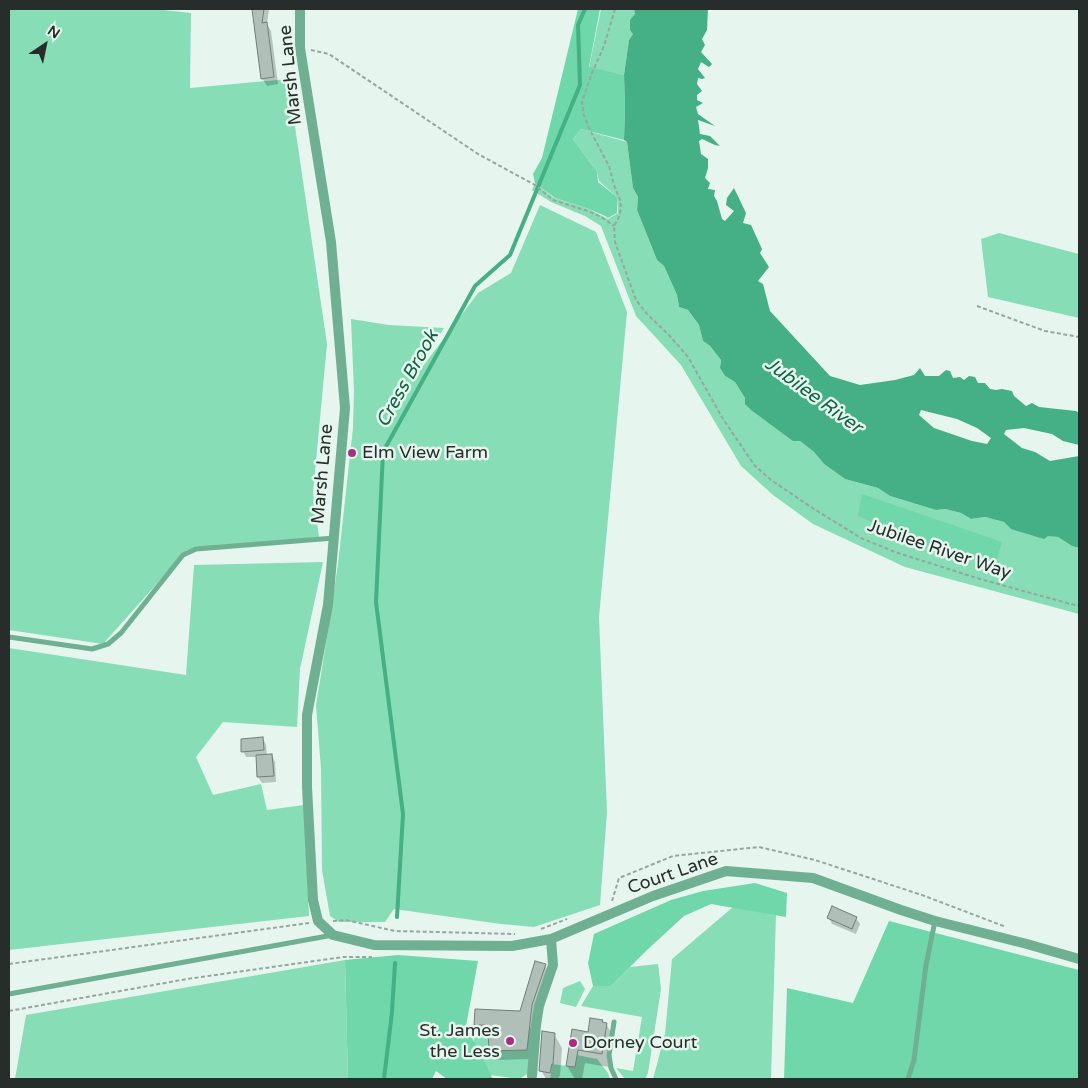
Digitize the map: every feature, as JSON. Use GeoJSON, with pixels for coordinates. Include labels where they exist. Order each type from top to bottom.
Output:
{"type":"FeatureCollection","features":[{"type":"Feature","properties":{"kind":"street","name":"Marsh Lane"},"geometry":{"type":"LineString","coordinates":[[300,9],[300,48],[330,242],[346,408],[328,606],[307,715],[307,786],[313,900],[318,921]]}},
{"type":"Feature","properties":{"kind":"street","name":"Court Lane"},"geometry":{"type":"LineString","coordinates":[[333,935],[374,945],[512,946],[551,939],[653,896],[726,871],[813,878],[936,921],[1079,959]]}},
{"type":"Feature","properties":{"kind":"street"},"geometry":{"type":"LineString","coordinates":[[318,921],[333,935]]}},
{"type":"Feature","properties":{"kind":"street"},"geometry":{"type":"LineString","coordinates":[[532,1078],[539,1006],[553,965],[551,939]]}},
{"type":"Feature","properties":{"kind":"lane"},"geometry":{"type":"LineString","coordinates":[[9,637],[92,649],[108,644],[121,633],[183,555],[196,549],[334,538]]}},
{"type":"Feature","properties":{"kind":"lane"},"geometry":{"type":"LineString","coordinates":[[908,1079],[914,1060],[926,965],[936,921]]}},
{"type":"Feature","properties":{"kind":"lane"},"geometry":{"type":"LineString","coordinates":[[9,994],[333,935]]}},
{"type":"Feature","properties":{"kind":"lane"},"geometry":{"type":"LineString","coordinates":[[614,1022],[609,1055],[611,1068],[616,1079]]}},
{"type":"Feature","properties":{"kind":"path","name":"Jubilee River Way"},"geometry":{"type":"LineString","coordinates":[[614,9],[604,46],[582,102],[589,128],[609,166],[621,202],[620,215],[614,226],[615,242],[636,300],[688,358],[723,419],[755,466],[771,480],[861,538],[895,552],[980,579],[1079,606]]}},
{"type":"Feature","properties":{"kind":"path"},"geometry":{"type":"LineString","coordinates":[[300,48],[328,54],[478,154],[535,185],[553,200],[588,210],[614,226]]}},
{"type":"Feature","properties":{"kind":"path"},"geometry":{"type":"LineString","coordinates":[[977,306],[1045,330],[1079,337]]}},
{"type":"Feature","properties":{"kind":"path"},"geometry":{"type":"LineString","coordinates":[[611,904],[619,878],[673,856],[759,847],[824,863],[1014,930]]}},
{"type":"Feature","properties":{"kind":"path"},"geometry":{"type":"LineString","coordinates":[[536,930],[573,917]]}},
{"type":"Feature","properties":{"kind":"path"},"geometry":{"type":"LineString","coordinates":[[9,964],[318,921],[346,920],[394,930],[517,934]]}},
{"type":"Feature","properties":{"kind":"path"},"geometry":{"type":"LineString","coordinates":[[9,1011],[187,979],[343,957],[378,957]]}},
{"type":"Feature","properties":{"kind":"shaded area"},"geometry":{"type":"Polygon","coordinates":[[[9,9],[154,9],[191,13],[190,88],[288,79],[327,344],[313,493],[319,537],[187,550],[103,644],[9,630],[9,9]]]}},
{"type":"Feature","properties":{"kind":"shaded area"},"geometry":{"type":"Polygon","coordinates":[[[578,9],[600,9],[589,67],[624,75],[624,140],[581,129],[573,139],[597,172],[598,182],[617,197],[617,213],[608,218],[589,209],[555,198],[535,183],[533,174],[542,158],[578,9]]]}},
{"type":"Feature","properties":{"kind":"shaded area"},"geometry":{"type":"Polygon","coordinates":[[[601,9],[634,9],[633,34],[629,40],[624,75],[589,68],[601,9]]]}},
{"type":"Feature","properties":{"kind":"shaded area"},"geometry":{"type":"Polygon","coordinates":[[[581,129],[627,142],[633,188],[638,197],[637,210],[657,260],[664,266],[677,295],[679,307],[688,310],[699,325],[703,341],[710,346],[721,360],[720,368],[725,376],[735,382],[745,398],[814,452],[824,464],[845,479],[878,488],[890,496],[936,510],[945,509],[961,513],[971,519],[985,517],[1004,522],[1011,529],[1058,537],[1079,548],[1079,614],[905,567],[813,524],[773,495],[741,466],[681,365],[636,316],[601,226],[585,216],[551,202],[532,190],[535,183],[554,198],[589,209],[608,219],[618,213],[617,197],[599,181],[597,172],[573,139],[581,129]]]}},
{"type":"Feature","properties":{"kind":"shaded area"},"geometry":{"type":"Polygon","coordinates":[[[540,205],[596,232],[627,312],[599,617],[607,812],[600,905],[534,927],[394,909],[385,922],[339,922],[330,916],[322,870],[321,769],[316,705],[338,564],[353,428],[354,391],[351,319],[389,325],[444,328],[411,382],[478,293],[511,273],[540,205]]]}},
{"type":"Feature","properties":{"kind":"shaded area"},"geometry":{"type":"Polygon","coordinates":[[[999,233],[1079,254],[1079,318],[988,297],[981,239],[999,233]]]}},
{"type":"Feature","properties":{"kind":"shaded area"},"geometry":{"type":"Polygon","coordinates":[[[862,494],[1002,542],[995,564],[932,548],[858,516],[862,494]]]}},
{"type":"Feature","properties":{"kind":"shaded area"},"geometry":{"type":"Polygon","coordinates":[[[323,562],[300,669],[297,727],[223,722],[196,757],[213,795],[261,784],[267,810],[304,805],[309,916],[9,950],[9,648],[186,675],[194,565],[323,562]]]}},
{"type":"Feature","properties":{"kind":"shaded area"},"geometry":{"type":"Polygon","coordinates":[[[755,883],[787,893],[786,917],[711,904],[684,916],[611,986],[593,986],[588,963],[594,934],[671,900],[703,891],[755,883]]]}},
{"type":"Feature","properties":{"kind":"shaded area"},"geometry":{"type":"Polygon","coordinates":[[[733,907],[776,915],[771,1079],[653,1079],[665,1034],[672,959],[733,907]]]}},
{"type":"Feature","properties":{"kind":"shaded area"},"geometry":{"type":"Polygon","coordinates":[[[889,921],[1079,970],[1079,1079],[784,1079],[787,988],[853,1003],[889,921]]]}},
{"type":"Feature","properties":{"kind":"shaded area"},"geometry":{"type":"Polygon","coordinates":[[[398,955],[478,961],[466,1026],[493,1079],[447,1079],[436,1071],[432,1079],[348,1079],[345,960],[398,955]]]}},
{"type":"Feature","properties":{"kind":"shaded area"},"geometry":{"type":"Polygon","coordinates":[[[345,960],[348,1079],[15,1079],[26,1015],[345,960]]]}},
{"type":"Feature","properties":{"kind":"shaded area"},"geometry":{"type":"Polygon","coordinates":[[[658,964],[661,989],[648,1073],[645,1079],[625,1079],[616,1068],[633,1071],[642,1017],[581,1006],[593,986],[611,986],[630,967],[658,964]]]}},
{"type":"Feature","properties":{"kind":"shaded area"},"geometry":{"type":"Polygon","coordinates":[[[580,981],[585,989],[576,1007],[560,1003],[563,988],[580,981]]]}},
{"type":"Feature","properties":{"kind":"shaded area"},"geometry":{"type":"Polygon","coordinates":[[[474,1025],[531,1028],[529,1073],[519,1079],[468,1072],[475,1035],[474,1025]]]}},
{"type":"Feature","properties":{"kind":"shaded area"},"geometry":{"type":"Polygon","coordinates":[[[577,1055],[597,1059],[608,1073],[610,1079],[550,1079],[552,1064],[575,1067],[577,1055]]]}},
{"type":"Feature","properties":{"kind":"water","name":"Jubilee River"},"geometry":{"type":"Polygon","coordinates":[[[634,9],[708,9],[707,30],[702,39],[705,45],[701,52],[712,64],[709,67],[701,62],[698,69],[705,78],[698,78],[697,84],[702,91],[697,95],[697,100],[703,103],[696,107],[698,114],[715,126],[698,120],[700,134],[710,136],[720,146],[702,139],[699,141],[701,154],[708,159],[705,178],[710,183],[708,189],[715,190],[714,196],[722,219],[725,221],[734,211],[726,205],[727,198],[734,188],[746,213],[743,223],[751,225],[762,249],[760,253],[769,267],[758,281],[763,284],[770,311],[830,376],[860,385],[914,375],[920,368],[925,376],[939,376],[946,370],[950,371],[953,378],[960,377],[964,380],[969,376],[975,377],[978,383],[985,383],[990,389],[1012,391],[1014,396],[1026,406],[1032,403],[1039,407],[1076,411],[1079,413],[1079,445],[1063,441],[1052,434],[1024,428],[1006,430],[1004,434],[1022,448],[1035,452],[1050,461],[1079,456],[1079,548],[1058,537],[1048,536],[1044,539],[1011,529],[1004,522],[985,517],[971,519],[961,513],[945,509],[936,510],[890,496],[878,488],[845,479],[824,464],[814,452],[800,441],[793,441],[745,404],[745,398],[735,382],[725,376],[720,368],[721,360],[710,346],[703,341],[699,325],[688,310],[679,307],[677,295],[664,266],[657,260],[637,210],[638,197],[633,188],[627,142],[624,140],[624,75],[629,40],[633,34],[630,30],[630,20],[635,14],[634,9]],[[921,410],[919,415],[934,428],[987,444],[991,438],[977,428],[957,419],[921,410]]]}},
{"type":"Feature","properties":{"kind":"building"},"geometry":{"type":"Polygon","coordinates":[[[252,9],[264,9],[262,23],[267,22],[274,77],[261,79],[252,9]]]}},
{"type":"Feature","properties":{"kind":"building"},"geometry":{"type":"Polygon","coordinates":[[[263,737],[264,750],[241,752],[241,739],[263,737]]]}},
{"type":"Feature","properties":{"kind":"building"},"geometry":{"type":"Polygon","coordinates":[[[272,754],[274,776],[257,777],[256,755],[272,754]]]}},
{"type":"Feature","properties":{"kind":"building"},"geometry":{"type":"Polygon","coordinates":[[[832,906],[857,917],[852,929],[827,918],[832,906]]]}},
{"type":"Feature","properties":{"kind":"building"},"geometry":{"type":"Polygon","coordinates":[[[535,961],[546,964],[532,1005],[527,1050],[489,1051],[488,1025],[474,1025],[475,1009],[520,1011],[535,961]]]}},
{"type":"Feature","properties":{"kind":"building"},"geometry":{"type":"Polygon","coordinates":[[[590,1018],[603,1020],[602,1022],[607,1023],[602,1054],[578,1050],[575,1067],[566,1066],[572,1029],[588,1032],[590,1018]]]}},
{"type":"Feature","properties":{"kind":"building"},"geometry":{"type":"Polygon","coordinates":[[[542,1031],[555,1033],[553,1064],[550,1073],[539,1071],[542,1031]]]}},
{"type":"Feature","properties":{"kind":"waterway","name":"Cress Brook"},"geometry":{"type":"LineString","coordinates":[[397,917],[403,814],[376,602],[383,452],[475,286],[510,255],[580,85],[578,25],[585,9]]}},
{"type":"Feature","properties":{"kind":"waterway","name":"Cress Brook"},"geometry":{"type":"LineString","coordinates":[[384,1079],[392,1012],[395,963]]}},
{"type":"Feature","properties":{"kind":"place","name":"Elm View Farm"},"geometry":{"type":"Point","coordinates":[352,453]}},
{"type":"Feature","properties":{"kind":"place","name":"St. James the Less"},"geometry":{"type":"Point","coordinates":[510,1041]}},
{"type":"Feature","properties":{"kind":"place","name":"Dorney Court"},"geometry":{"type":"Point","coordinates":[573,1043]}}]}
